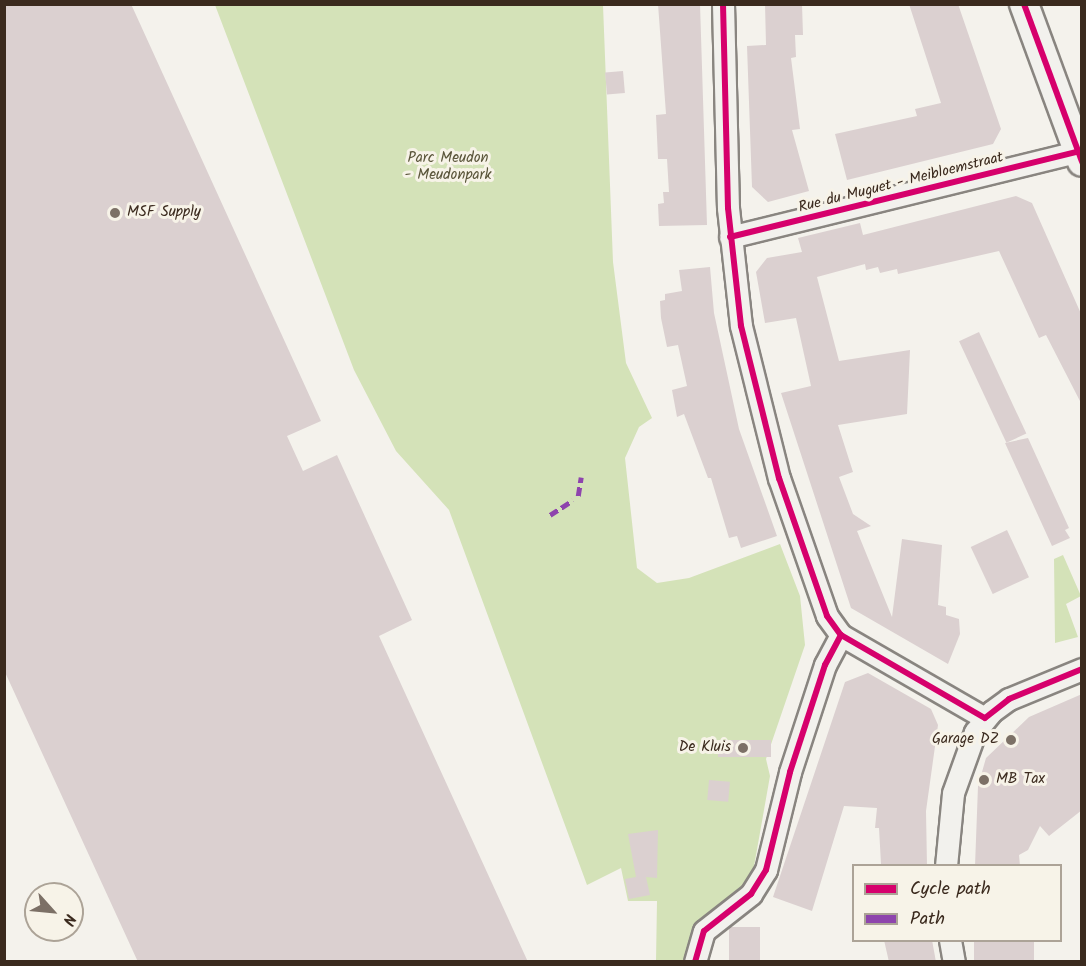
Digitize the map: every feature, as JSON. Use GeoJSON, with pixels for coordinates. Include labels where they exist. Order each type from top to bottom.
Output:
{"type":"FeatureCollection","features":[{"type":"Feature","properties":{"kind":"street"},"geometry":{"type":"LineString","coordinates":[[723,4],[730,237],[741,326],[767,438],[827,616],[841,635],[985,718]]}},
{"type":"Feature","properties":{"kind":"street"},"geometry":{"type":"LineString","coordinates":[[1024,4],[1079,157]]}},
{"type":"Feature","properties":{"kind":"street","name":"Rue du Muguet - Meibloemstraat"},"geometry":{"type":"LineString","coordinates":[[730,237],[1079,157]]}},
{"type":"Feature","properties":{"kind":"street"},"geometry":{"type":"LineString","coordinates":[[695,962],[704,931],[751,894],[766,870],[790,772],[825,665],[841,635]]}},
{"type":"Feature","properties":{"kind":"street"},"geometry":{"type":"LineString","coordinates":[[946,864],[957,777],[985,718],[1009,699],[1082,669]]}},
{"type":"Feature","properties":{"kind":"street"},"geometry":{"type":"LineString","coordinates":[[950,942],[954,962]]}},
{"type":"Feature","properties":{"kind":"green space","name":"Parc Meudon - Meudonpark"},"geometry":{"type":"Polygon","coordinates":[[[215,5],[603,5],[613,262],[626,363],[652,418],[639,427],[625,458],[637,568],[657,583],[689,578],[780,544],[800,596],[805,645],[766,759],[770,776],[753,872],[690,961],[656,961],[657,901],[628,901],[621,868],[587,885],[449,510],[396,451],[354,370],[215,5]]]}},
{"type":"Feature","properties":{"kind":"green space"},"geometry":{"type":"Polygon","coordinates":[[[1063,555],[1081,596],[1066,604],[1078,637],[1055,643],[1054,559],[1063,555]]]}},
{"type":"Feature","properties":{"kind":"building"},"geometry":{"type":"Polygon","coordinates":[[[4,4],[131,4],[321,421],[287,436],[303,471],[337,455],[412,620],[379,636],[528,962],[138,962],[4,670],[4,4]]]}},
{"type":"Feature","properties":{"kind":"building"},"geometry":{"type":"Polygon","coordinates":[[[658,4],[700,4],[707,225],[659,226],[658,204],[664,203],[663,192],[669,192],[667,159],[658,159],[656,115],[666,114],[658,4]]]}},
{"type":"Feature","properties":{"kind":"building"},"geometry":{"type":"Polygon","coordinates":[[[765,4],[802,4],[803,35],[795,35],[796,57],[791,58],[800,129],[792,130],[809,191],[768,202],[752,187],[747,46],[766,45],[765,4]]]}},
{"type":"Feature","properties":{"kind":"building"},"geometry":{"type":"Polygon","coordinates":[[[909,4],[958,4],[1001,129],[993,144],[847,180],[835,134],[917,116],[915,109],[941,103],[909,4]]]}},
{"type":"Feature","properties":{"kind":"building"},"geometry":{"type":"Polygon","coordinates":[[[623,71],[625,93],[607,94],[605,73],[623,71]]]}},
{"type":"Feature","properties":{"kind":"building"},"geometry":{"type":"Polygon","coordinates":[[[1016,196],[1032,203],[1082,316],[1082,405],[1046,335],[1039,338],[999,251],[898,274],[897,269],[880,273],[878,267],[866,270],[865,264],[817,277],[839,361],[910,350],[907,414],[838,425],[853,472],[839,477],[853,514],[871,526],[857,531],[892,617],[902,539],[942,545],[938,605],[946,607],[946,615],[959,619],[960,634],[948,664],[851,608],[781,393],[811,386],[796,318],[765,323],[756,272],[767,258],[802,252],[798,238],[860,223],[863,235],[1016,196]]]}},
{"type":"Feature","properties":{"kind":"building"},"geometry":{"type":"Polygon","coordinates":[[[710,267],[714,313],[739,429],[777,536],[741,548],[737,536],[729,538],[711,478],[708,478],[684,414],[677,417],[672,390],[687,386],[678,345],[667,347],[661,318],[660,301],[665,300],[665,294],[682,291],[679,270],[710,267]]]}},
{"type":"Feature","properties":{"kind":"building"},"geometry":{"type":"Polygon","coordinates":[[[979,332],[1026,434],[1006,443],[959,341],[979,332]]]}},
{"type":"Feature","properties":{"kind":"building"},"geometry":{"type":"Polygon","coordinates":[[[1028,438],[1069,528],[1065,530],[1070,538],[1052,546],[1005,443],[1028,438]]]}},
{"type":"Feature","properties":{"kind":"building"},"geometry":{"type":"Polygon","coordinates":[[[1007,530],[1029,577],[993,594],[971,547],[1007,530]]]}},
{"type":"Feature","properties":{"kind":"building"},"geometry":{"type":"Polygon","coordinates":[[[868,673],[931,709],[938,725],[926,811],[927,864],[881,864],[879,828],[875,828],[877,808],[844,806],[812,911],[773,897],[845,682],[868,673]]]}},
{"type":"Feature","properties":{"kind":"building"},"geometry":{"type":"Polygon","coordinates":[[[1082,694],[1082,810],[1049,836],[1040,826],[1028,850],[1019,855],[1020,864],[975,864],[978,786],[986,758],[1029,717],[1082,694]]]}},
{"type":"Feature","properties":{"kind":"building","name":"De Kluis"},"geometry":{"type":"Polygon","coordinates":[[[718,740],[771,740],[771,757],[718,757],[718,740]]]}},
{"type":"Feature","properties":{"kind":"building"},"geometry":{"type":"Polygon","coordinates":[[[709,780],[730,782],[728,802],[707,800],[709,780]]]}},
{"type":"Feature","properties":{"kind":"building"},"geometry":{"type":"Polygon","coordinates":[[[658,830],[657,878],[646,877],[650,895],[629,899],[625,879],[636,877],[628,834],[658,830]]]}},
{"type":"Feature","properties":{"kind":"building"},"geometry":{"type":"Polygon","coordinates":[[[729,927],[760,927],[760,962],[729,962],[729,927]]]}},
{"type":"Feature","properties":{"kind":"building"},"geometry":{"type":"Polygon","coordinates":[[[884,942],[932,942],[936,962],[889,962],[884,942]]]}},
{"type":"Feature","properties":{"kind":"building"},"geometry":{"type":"Polygon","coordinates":[[[974,942],[1034,942],[1034,962],[974,962],[974,942]]]}},
{"type":"Feature","properties":{"kind":"marked path"},"geometry":{"type":"LineString","coordinates":[[578,496],[581,477]]}},
{"type":"Feature","properties":{"kind":"marked path"},"geometry":{"type":"LineString","coordinates":[[550,515],[573,500]]}},
{"type":"Feature","properties":{"kind":"cycle path"},"geometry":{"type":"LineString","coordinates":[[723,4],[728,208],[741,326],[779,478],[827,616],[841,635],[985,718],[1009,699],[1082,669]]}},
{"type":"Feature","properties":{"kind":"cycle path"},"geometry":{"type":"LineString","coordinates":[[1024,4],[1082,162]]}},
{"type":"Feature","properties":{"kind":"cycle path"},"geometry":{"type":"LineString","coordinates":[[730,237],[1077,152]]}},
{"type":"Feature","properties":{"kind":"cycle path"},"geometry":{"type":"LineString","coordinates":[[695,962],[704,931],[751,894],[766,870],[790,772],[825,665],[841,635]]}},
{"type":"Feature","properties":{"kind":"place","name":"MSF Supply"},"geometry":{"type":"Point","coordinates":[115,213]}},
{"type":"Feature","properties":{"kind":"place","name":"Garage DZ"},"geometry":{"type":"Point","coordinates":[1011,740]}},
{"type":"Feature","properties":{"kind":"place","name":"De Kluis"},"geometry":{"type":"Point","coordinates":[743,748]}},
{"type":"Feature","properties":{"kind":"place","name":"MB Tax"},"geometry":{"type":"Point","coordinates":[984,780]}}]}
